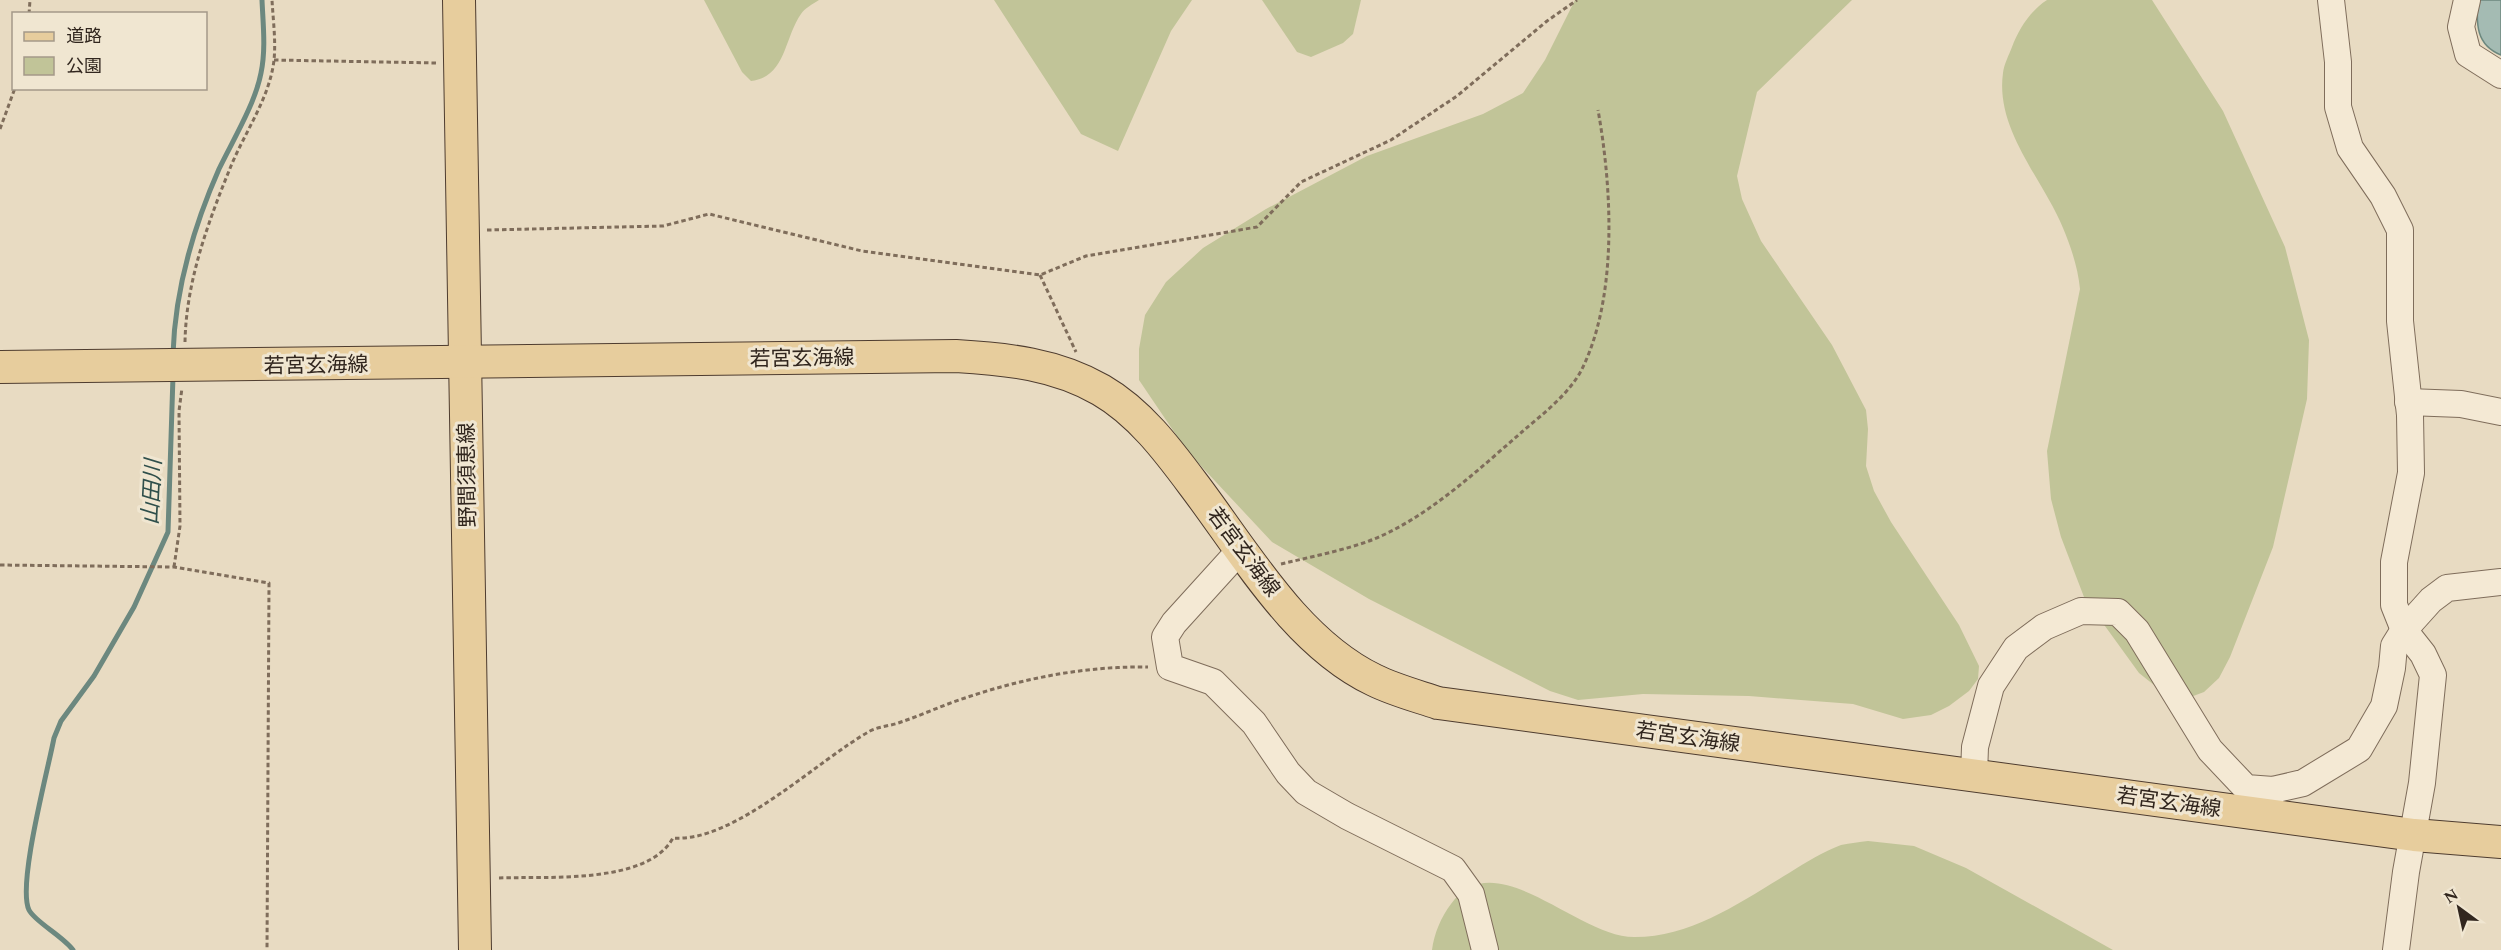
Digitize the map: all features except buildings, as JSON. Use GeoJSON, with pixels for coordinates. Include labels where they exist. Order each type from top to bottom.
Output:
{"type":"FeatureCollection","features":[{"type":"Feature","properties":{"kind":"main road","name":"野間須恵線"},"geometry":{"type":"LineString","coordinates":[[459,0],[475,950]]}},
{"type":"Feature","properties":{"kind":"main road","name":"若宮玄海線"},"geometry":{"type":"LineString","coordinates":[[0,367],[956,356],[1010,359],[1050,369],[1086,382],[1103,391],[1134,415],[1167,449],[1260,574],[1297,620],[1318,641],[1356,670],[1375,681],[1438,703],[2414,835],[2501,842]]}},
{"type":"Feature","properties":{"kind":"street"},"geometry":{"type":"LineString","coordinates":[[2331,0],[2338,62],[2338,107],[2350,148],[2383,196],[2400,230],[2400,321],[2408,402],[2411,473],[2394,562],[2394,605],[2404,630],[2423,654],[2433,675],[2414,835],[2406,872],[2396,950]]}},
{"type":"Feature","properties":{"kind":"street"},"geometry":{"type":"LineString","coordinates":[[2467,0],[2460,27],[2468,54],[2501,75]]}},
{"type":"Feature","properties":{"kind":"street"},"geometry":{"type":"LineString","coordinates":[[2408,402],[2461,404],[2501,412]]}},
{"type":"Feature","properties":{"kind":"street"},"geometry":{"type":"LineString","coordinates":[[1242,548],[1174,623],[1165,637],[1170,667],[1213,682],[1254,723],[1288,773],[1306,792],[1347,816],[1453,869],[1471,894],[1485,950]]}},
{"type":"Feature","properties":{"kind":"street"},"geometry":{"type":"LineString","coordinates":[[1974,776],[1975,747],[1991,686],[2016,648],[2044,627],[2081,611],[2118,612],[2137,631],[2210,750],[2246,788],[2273,790],[2303,783],[2359,749],[2384,706],[2394,646],[2404,630],[2432,600],[2446,588],[2501,582]]}},
{"type":"Feature","properties":{"kind":"path"},"geometry":{"type":"LineString","coordinates":[[174,567],[180,526],[175,366],[190,284],[231,166],[267,85],[274,60],[272,0]]}},
{"type":"Feature","properties":{"kind":"path"},"geometry":{"type":"LineString","coordinates":[[463,231],[663,226],[709,214],[862,251],[1040,275],[1086,256],[1257,227],[1301,182],[1391,140],[1457,96],[1547,21],[1577,0]]}},
{"type":"Feature","properties":{"kind":"path"},"geometry":{"type":"LineString","coordinates":[[274,60],[460,64]]}},
{"type":"Feature","properties":{"kind":"path"},"geometry":{"type":"LineString","coordinates":[[0,129],[14,90]]}},
{"type":"Feature","properties":{"kind":"path"},"geometry":{"type":"LineString","coordinates":[[1260,574],[1277,566],[1368,541],[1399,527],[1487,463],[1544,413],[1581,371],[1596,328],[1608,266],[1609,232],[1605,163],[1598,110]]}},
{"type":"Feature","properties":{"kind":"path"},"geometry":{"type":"LineString","coordinates":[[1040,275],[1076,350],[1086,382]]}},
{"type":"Feature","properties":{"kind":"path"},"geometry":{"type":"LineString","coordinates":[[0,565],[174,567],[268,583],[267,950]]}},
{"type":"Feature","properties":{"kind":"path"},"geometry":{"type":"LineString","coordinates":[[473,880],[591,874],[629,869],[660,854],[673,838],[687,839],[699,836],[763,806],[789,789],[829,757],[873,730],[902,722],[968,697],[1066,671],[1116,666],[1170,667]]}},
{"type":"Feature","properties":{"kind":"green space"},"geometry":{"type":"Polygon","coordinates":[[[704,0],[819,0],[801,14],[778,64],[762,78],[751,81],[742,72],[704,0]]]}},
{"type":"Feature","properties":{"kind":"green space"},"geometry":{"type":"Polygon","coordinates":[[[994,0],[1192,0],[1171,31],[1118,151],[1081,134],[994,0]]]}},
{"type":"Feature","properties":{"kind":"green space"},"geometry":{"type":"Polygon","coordinates":[[[1262,0],[1361,0],[1353,34],[1343,43],[1311,57],[1297,52],[1262,0]]]}},
{"type":"Feature","properties":{"kind":"green space"},"geometry":{"type":"Polygon","coordinates":[[[1575,0],[1852,0],[1757,92],[1737,176],[1742,199],[1761,241],[1832,345],[1866,410],[1868,429],[1866,466],[1874,491],[1891,522],[1959,625],[1979,666],[1978,679],[1969,691],[1949,706],[1931,715],[1903,719],[1853,704],[1749,696],[1643,694],[1578,700],[1550,691],[1369,599],[1272,542],[1187,451],[1139,380],[1139,349],[1145,315],[1166,282],[1203,248],[1266,209],[1367,156],[1483,114],[1523,93],[1545,60],[1575,0]]]}},
{"type":"Feature","properties":{"kind":"green space"},"geometry":{"type":"Polygon","coordinates":[[[2047,0],[2152,0],[2223,111],[2285,247],[2309,340],[2307,399],[2273,547],[2230,657],[2219,678],[2204,692],[2188,698],[2169,697],[2139,673],[2084,597],[2061,537],[2051,499],[2047,451],[2080,289],[2076,265],[2066,235],[2022,154],[2006,114],[2002,94],[2004,70],[2015,40],[2030,15],[2047,0]]]}},
{"type":"Feature","properties":{"kind":"green space"},"geometry":{"type":"Polygon","coordinates":[[[1868,841],[1914,846],[1966,868],[2113,950],[1432,950],[1436,932],[1444,914],[1469,887],[1490,883],[1514,887],[1613,933],[1635,937],[1656,935],[1696,924],[1735,906],[1808,861],[1834,848],[1844,844],[1868,841]]]}},
{"type":"Feature","properties":{"kind":"water"},"geometry":{"type":"Polygon","coordinates":[[[2478,0],[2501,0],[2501,55],[2487,46],[2479,33],[2478,0]]]}},
{"type":"Feature","properties":{"kind":"waterway","name":"山田川"},"geometry":{"type":"LineString","coordinates":[[173,354],[177,306],[187,260],[201,214],[258,85],[264,36],[262,0]]}},
{"type":"Feature","properties":{"kind":"waterway","name":"山田川"},"geometry":{"type":"LineString","coordinates":[[73,950],[29,910],[26,897],[30,853],[54,738],[61,721],[94,676],[134,607],[168,532],[173,376]]}}]}
